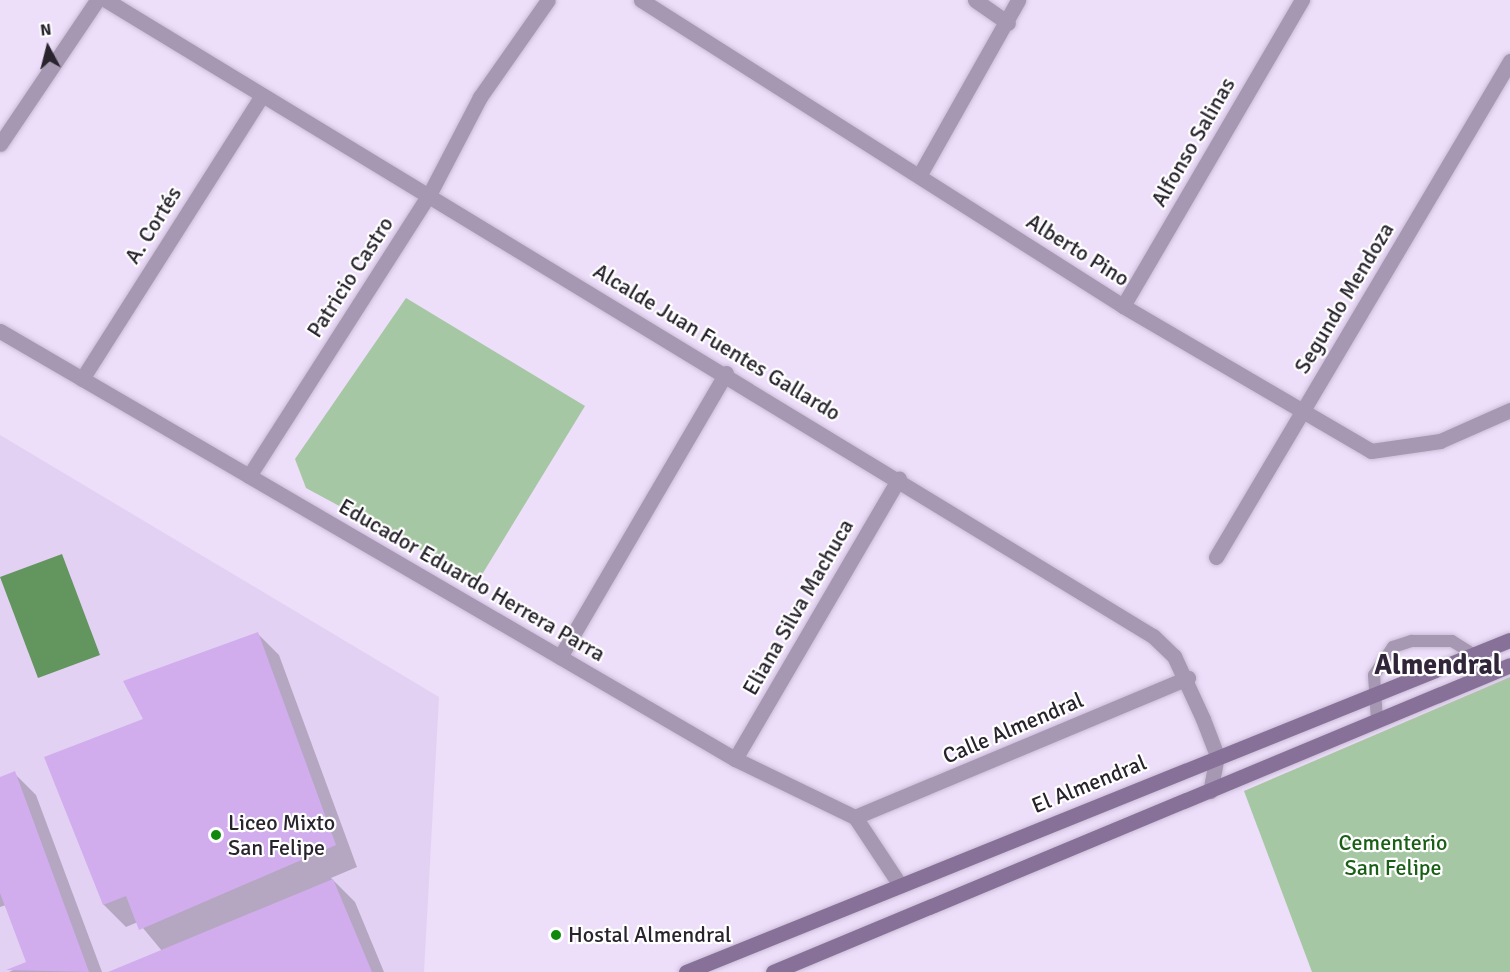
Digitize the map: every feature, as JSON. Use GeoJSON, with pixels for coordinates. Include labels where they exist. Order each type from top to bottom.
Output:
{"type":"FeatureCollection","features":[{"type":"Feature","properties":{"kind":"main road","name":"El Almendral"},"geometry":{"type":"LineString","coordinates":[[686,972],[1217,756],[1510,640]]}},
{"type":"Feature","properties":{"kind":"main road"},"geometry":{"type":"LineString","coordinates":[[773,972],[1510,665]]}},
{"type":"Feature","properties":{"kind":"street"},"geometry":{"type":"LineString","coordinates":[[0,144],[97,0]]}},
{"type":"Feature","properties":{"kind":"street","name":"Alcalde Juan Fuentes Gallardo"},"geometry":{"type":"LineString","coordinates":[[106,0],[726,373],[1154,636],[1188,678],[1217,756]]}},
{"type":"Feature","properties":{"kind":"street","name":"Patricio Castro"},"geometry":{"type":"LineString","coordinates":[[249,476],[429,195],[480,97],[548,0]]}},
{"type":"Feature","properties":{"kind":"street","name":"Alberto Pino"},"geometry":{"type":"LineString","coordinates":[[641,0],[1123,306],[1371,451],[1393,452],[1440,441],[1510,410]]}},
{"type":"Feature","properties":{"kind":"street"},"geometry":{"type":"LineString","coordinates":[[975,0],[1008,23]]}},
{"type":"Feature","properties":{"kind":"street"},"geometry":{"type":"LineString","coordinates":[[920,176],[1008,23],[1018,0]]}},
{"type":"Feature","properties":{"kind":"street","name":"Alfonso Salinas"},"geometry":{"type":"LineString","coordinates":[[1123,306],[1302,0]]}},
{"type":"Feature","properties":{"kind":"street","name":"Segundo Mendoza"},"geometry":{"type":"LineString","coordinates":[[1216,557],[1510,61]]}},
{"type":"Feature","properties":{"kind":"street","name":"A. Cortés"},"geometry":{"type":"LineString","coordinates":[[82,379],[262,95]]}},
{"type":"Feature","properties":{"kind":"street","name":"Educador Eduardo Herrera Parra"},"geometry":{"type":"LineString","coordinates":[[0,331],[735,759],[855,817]]}},
{"type":"Feature","properties":{"kind":"street"},"geometry":{"type":"LineString","coordinates":[[560,657],[726,373]]}},
{"type":"Feature","properties":{"kind":"street","name":"Eliana Silva Machuca"},"geometry":{"type":"LineString","coordinates":[[735,759],[899,478]]}},
{"type":"Feature","properties":{"kind":"street","name":"Calle Almendral"},"geometry":{"type":"LineString","coordinates":[[855,817],[1188,678]]}},
{"type":"Feature","properties":{"kind":"street"},"geometry":{"type":"LineString","coordinates":[[1210,791],[1217,756]]}},
{"type":"Feature","properties":{"kind":"street"},"geometry":{"type":"LineString","coordinates":[[855,817],[900,885]]}},
{"type":"Feature","properties":{"kind":"lane"},"geometry":{"type":"LineString","coordinates":[[1377,720],[1371,695],[1374,675],[1393,647],[1436,639],[1474,655],[1486,676]]}},
{"type":"Feature","properties":{"kind":"shaded area","name":"Liceo Mixto San Felipe"},"geometry":{"type":"Polygon","coordinates":[[[0,435],[439,697],[424,972],[0,972],[0,435]]]}},
{"type":"Feature","properties":{"kind":"shaded area"},"geometry":{"type":"Polygon","coordinates":[[[62,554],[100,655],[38,678],[0,577],[62,554]]]}},
{"type":"Feature","properties":{"kind":"green space"},"geometry":{"type":"Polygon","coordinates":[[[406,298],[585,406],[478,581],[306,488],[295,459],[406,298]]]}},
{"type":"Feature","properties":{"kind":"green space","name":"Cementerio San Felipe"},"geometry":{"type":"Polygon","coordinates":[[[1510,677],[1510,972],[1312,972],[1244,791],[1510,677]]]}},
{"type":"Feature","properties":{"kind":"building"},"geometry":{"type":"Polygon","coordinates":[[[258,632],[336,845],[139,930],[126,896],[103,905],[44,757],[143,719],[123,681],[258,632]]]}},
{"type":"Feature","properties":{"kind":"building"},"geometry":{"type":"Polygon","coordinates":[[[15,771],[89,972],[6,970],[26,962],[0,893],[0,777],[15,771]]]}},
{"type":"Feature","properties":{"kind":"building"},"geometry":{"type":"Polygon","coordinates":[[[333,879],[372,972],[108,972],[333,879]]]}},
{"type":"Feature","properties":{"kind":"place","name":"Liceo Mixto San Felipe"},"geometry":{"type":"Point","coordinates":[216,835]}},
{"type":"Feature","properties":{"kind":"place","name":"Hostal Almendral"},"geometry":{"type":"Point","coordinates":[556,935]}},
{"type":"Feature","properties":{"kind":"district","name":"Almendral"},"geometry":{"type":"Point","coordinates":[1438,665]}}]}
